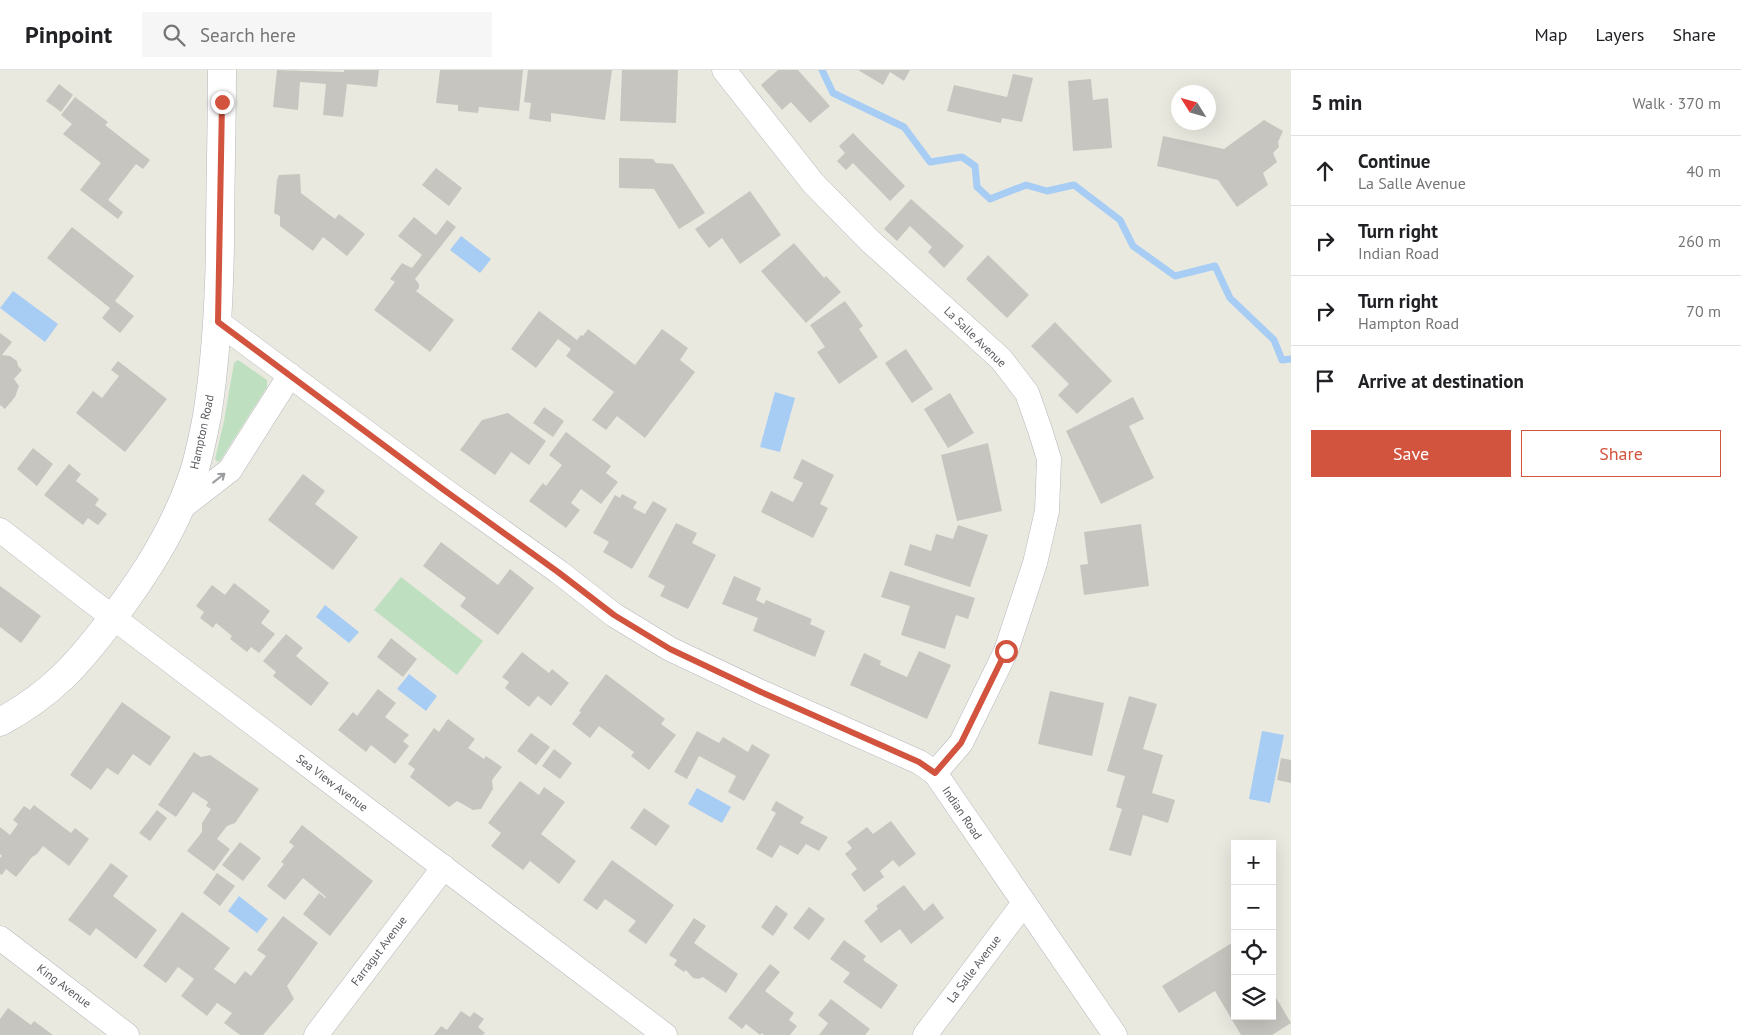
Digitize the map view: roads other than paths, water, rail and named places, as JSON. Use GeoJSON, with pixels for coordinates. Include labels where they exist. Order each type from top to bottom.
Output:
{"type":"FeatureCollection","features":[{"type":"Feature","properties":{"kind":"street","name":"Hampton Road"},"geometry":{"type":"LineString","coordinates":[[0,722],[47,693],[80,660],[150,565],[181,508],[193,477],[201,448],[212,383],[218,322],[222,70]]}},
{"type":"Feature","properties":{"kind":"street","name":"La Salle Avenue"},"geometry":{"type":"LineString","coordinates":[[724,70],[813,183],[870,241],[1000,360],[1027,393],[1049,459],[1047,511],[1035,563],[1006,651],[961,743],[935,773]]}},
{"type":"Feature","properties":{"kind":"street","name":"Indian Road"},"geometry":{"type":"LineString","coordinates":[[218,322],[614,615],[670,649],[761,692],[919,762],[935,773],[1115,1035]]}},
{"type":"Feature","properties":{"kind":"street"},"geometry":{"type":"LineString","coordinates":[[181,508],[230,470],[290,375]]}},
{"type":"Feature","properties":{"kind":"street","name":"Sea View Avenue"},"geometry":{"type":"LineString","coordinates":[[0,530],[665,1035]]}},
{"type":"Feature","properties":{"kind":"street","name":"Farragut Avenue"},"geometry":{"type":"LineString","coordinates":[[316,1035],[444,866]]}},
{"type":"Feature","properties":{"kind":"street","name":"La Salle Avenue"},"geometry":{"type":"LineString","coordinates":[[925,1035],[1024,903]]}},
{"type":"Feature","properties":{"kind":"street","name":"King Avenue"},"geometry":{"type":"LineString","coordinates":[[0,938],[127,1035]]}},
{"type":"Feature","properties":{"kind":"water"},"geometry":{"type":"Polygon","coordinates":[[[461,236],[491,259],[480,273],[450,250],[461,236]]]}},
{"type":"Feature","properties":{"kind":"water"},"geometry":{"type":"Polygon","coordinates":[[[13,291],[58,324],[45,342],[0,308],[13,291]]]}},
{"type":"Feature","properties":{"kind":"water"},"geometry":{"type":"Polygon","coordinates":[[[775,392],[795,398],[780,452],[760,447],[775,392]]]}},
{"type":"Feature","properties":{"kind":"water"},"geometry":{"type":"Polygon","coordinates":[[[325,605],[359,632],[349,643],[316,617],[325,605]]]}},
{"type":"Feature","properties":{"kind":"water"},"geometry":{"type":"Polygon","coordinates":[[[409,674],[437,696],[426,711],[397,689],[409,674]]]}},
{"type":"Feature","properties":{"kind":"water"},"geometry":{"type":"Polygon","coordinates":[[[1262,731],[1284,735],[1270,803],[1249,799],[1262,731]]]}},
{"type":"Feature","properties":{"kind":"water"},"geometry":{"type":"Polygon","coordinates":[[[697,788],[731,807],[722,823],[688,804],[697,788]]]}},
{"type":"Feature","properties":{"kind":"water"},"geometry":{"type":"Polygon","coordinates":[[[239,896],[268,919],[257,933],[228,911],[239,896]]]}},
{"type":"Feature","properties":{"kind":"waterway"},"geometry":{"type":"LineString","coordinates":[[822,70],[833,93],[904,127],[930,162],[962,157],[975,166],[977,187],[990,199],[1026,185],[1047,191],[1074,185],[1120,220],[1133,246],[1175,276],[1215,266],[1230,298],[1274,340],[1282,360],[1291,359]]}}]}
